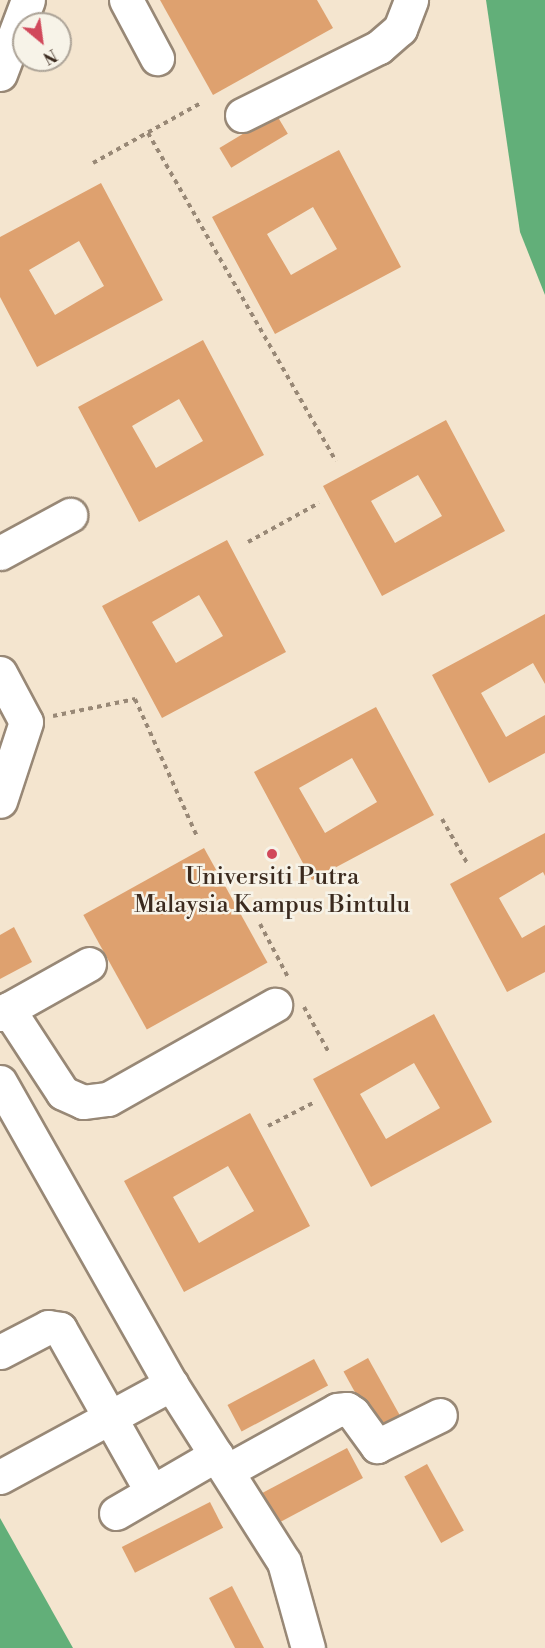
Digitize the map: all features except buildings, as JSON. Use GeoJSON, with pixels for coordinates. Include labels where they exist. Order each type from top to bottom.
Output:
{"type":"FeatureCollection","features":[{"type":"Feature","properties":{"kind":"street"},"geometry":{"type":"LineString","coordinates":[[0,74],[28,0]]}},
{"type":"Feature","properties":{"kind":"street"},"geometry":{"type":"LineString","coordinates":[[126,0],[157,58]]}},
{"type":"Feature","properties":{"kind":"street"},"geometry":{"type":"LineString","coordinates":[[242,115],[379,47],[400,29],[411,0]]}},
{"type":"Feature","properties":{"kind":"street"},"geometry":{"type":"LineString","coordinates":[[0,553],[70,515]]}},
{"type":"Feature","properties":{"kind":"street"},"geometry":{"type":"LineString","coordinates":[[0,673],[26,722],[0,801]]}},
{"type":"Feature","properties":{"kind":"street"},"geometry":{"type":"LineString","coordinates":[[88,964],[4,1012],[63,1093],[83,1102],[108,1098],[275,1005]]}},
{"type":"Feature","properties":{"kind":"street"},"geometry":{"type":"LineString","coordinates":[[0,1082],[171,1384],[284,1562],[308,1648]]}},
{"type":"Feature","properties":{"kind":"street"},"geometry":{"type":"LineString","coordinates":[[0,1352],[48,1327],[60,1329],[108,1418],[152,1492]]}},
{"type":"Feature","properties":{"kind":"street"},"geometry":{"type":"LineString","coordinates":[[0,1477],[171,1384]]}},
{"type":"Feature","properties":{"kind":"street"},"geometry":{"type":"LineString","coordinates":[[116,1513],[152,1492],[338,1410],[354,1413],[377,1446],[440,1415]]}},
{"type":"Feature","properties":{"kind":"path"},"geometry":{"type":"LineString","coordinates":[[93,163],[201,103]]}},
{"type":"Feature","properties":{"kind":"path"},"geometry":{"type":"LineString","coordinates":[[148,133],[336,461]]}},
{"type":"Feature","properties":{"kind":"path"},"geometry":{"type":"LineString","coordinates":[[248,542],[319,503]]}},
{"type":"Feature","properties":{"kind":"path"},"geometry":{"type":"LineString","coordinates":[[26,722],[135,699],[197,836]]}},
{"type":"Feature","properties":{"kind":"path"},"geometry":{"type":"LineString","coordinates":[[442,819],[467,863]]}},
{"type":"Feature","properties":{"kind":"path"},"geometry":{"type":"LineString","coordinates":[[268,1126],[313,1103]]}},
{"type":"Feature","properties":{"kind":"green space"},"geometry":{"type":"Polygon","coordinates":[[[486,0],[545,0],[545,295],[520,232],[486,0]]]}},
{"type":"Feature","properties":{"kind":"green space"},"geometry":{"type":"Polygon","coordinates":[[[0,1518],[73,1648],[0,1648],[0,1518]]]}},
{"type":"Feature","properties":{"kind":"place","name":"Universiti Putra Malaysia Kampus Bintulu"},"geometry":{"type":"Point","coordinates":[272,854]}}]}
